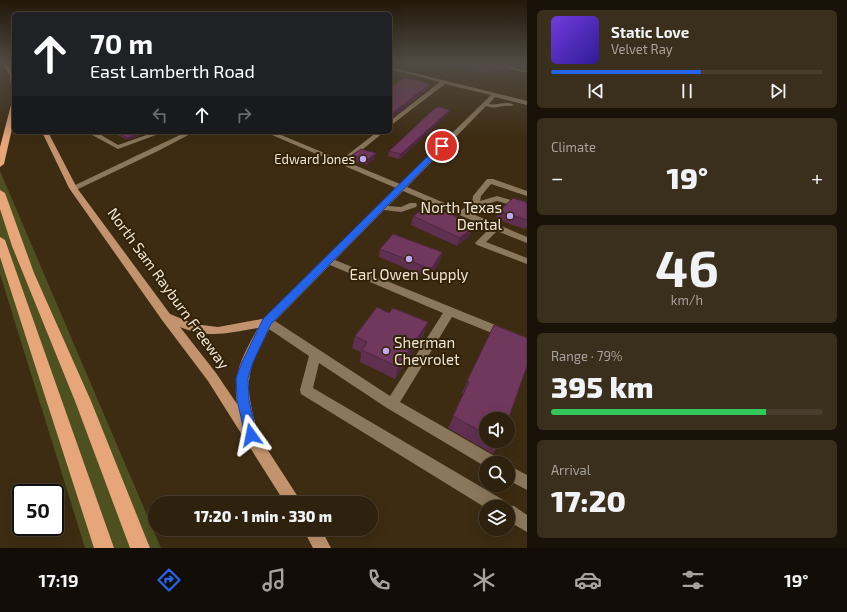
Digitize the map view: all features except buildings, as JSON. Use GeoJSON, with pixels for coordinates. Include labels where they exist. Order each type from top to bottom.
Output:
{"type":"FeatureCollection","features":[{"type":"Feature","properties":{"kind":"highway"},"geometry":{"type":"LineString","coordinates":[[0,164],[12,113]]}},
{"type":"Feature","properties":{"kind":"highway"},"geometry":{"type":"LineString","coordinates":[[0,193],[8,219],[47,320],[83,402],[140,548]]}},
{"type":"Feature","properties":{"kind":"highway"},"geometry":{"type":"LineString","coordinates":[[0,240],[104,548]]}},
{"type":"Feature","properties":{"kind":"main road","name":"North Sam Rayburn Freeway"},"geometry":{"type":"LineString","coordinates":[[46,134],[73,188],[166,317],[212,377],[290,496]]}},
{"type":"Feature","properties":{"kind":"main road"},"geometry":{"type":"LineString","coordinates":[[166,317],[193,328],[218,331],[267,322]]}},
{"type":"Feature","properties":{"kind":"main road"},"geometry":{"type":"LineString","coordinates":[[251,435],[243,400],[242,378],[267,322]]}},
{"type":"Feature","properties":{"kind":"main road"},"geometry":{"type":"LineString","coordinates":[[315,536],[323,548]]}},
{"type":"Feature","properties":{"kind":"street"},"geometry":{"type":"LineString","coordinates":[[392,122],[437,88]]}},
{"type":"Feature","properties":{"kind":"street"},"geometry":{"type":"LineString","coordinates":[[465,88],[527,103]]}},
{"type":"Feature","properties":{"kind":"street"},"geometry":{"type":"LineString","coordinates":[[480,456],[392,404],[315,355],[284,331],[267,322],[494,95]]}},
{"type":"Feature","properties":{"kind":"street"},"geometry":{"type":"LineString","coordinates":[[511,105],[518,101]]}},
{"type":"Feature","properties":{"kind":"street"},"geometry":{"type":"LineString","coordinates":[[484,104],[495,107],[502,104],[511,105],[527,109]]}},
{"type":"Feature","properties":{"kind":"street"},"geometry":{"type":"LineString","coordinates":[[98,134],[95,135],[118,147],[155,134]]}},
{"type":"Feature","properties":{"kind":"street"},"geometry":{"type":"LineString","coordinates":[[73,188],[187,134]]}},
{"type":"Feature","properties":{"kind":"street"},"geometry":{"type":"LineString","coordinates":[[273,134],[527,240]]}},
{"type":"Feature","properties":{"kind":"street"},"geometry":{"type":"LineString","coordinates":[[342,163],[378,134]]}},
{"type":"Feature","properties":{"kind":"street"},"geometry":{"type":"LineString","coordinates":[[476,203],[477,196],[490,181],[527,194]]}},
{"type":"Feature","properties":{"kind":"street"},"geometry":{"type":"LineString","coordinates":[[462,213],[476,203],[487,202],[497,198],[522,206]]}},
{"type":"Feature","properties":{"kind":"street"},"geometry":{"type":"LineString","coordinates":[[381,207],[391,210],[403,210],[413,205]]}},
{"type":"Feature","properties":{"kind":"street"},"geometry":{"type":"LineString","coordinates":[[496,227],[480,243],[527,261]]}},
{"type":"Feature","properties":{"kind":"street"},"geometry":{"type":"LineString","coordinates":[[328,261],[450,310],[527,344]]}},
{"type":"Feature","properties":{"kind":"street"},"geometry":{"type":"LineString","coordinates":[[392,404],[450,310]]}},
{"type":"Feature","properties":{"kind":"street"},"geometry":{"type":"LineString","coordinates":[[315,355],[306,390],[487,500]]}},
{"type":"Feature","properties":{"kind":"street"},"geometry":{"type":"LineString","coordinates":[[515,475],[527,481]]}},
{"type":"Feature","properties":{"kind":"street"},"geometry":{"type":"LineString","coordinates":[[515,516],[527,524]]}},
{"type":"Feature","properties":{"kind":"green space"},"geometry":{"type":"Polygon","coordinates":[[[0,171],[148,518],[148,536],[156,536],[161,548],[85,548],[0,274],[0,171]]]}},
{"type":"Feature","properties":{"kind":"place","name":"Edward Jones"},"geometry":{"type":"Point","coordinates":[363,159]}},
{"type":"Feature","properties":{"kind":"place","name":"North Texas Dental"},"geometry":{"type":"Point","coordinates":[510,216]}},
{"type":"Feature","properties":{"kind":"place","name":"Earl Owen Supply"},"geometry":{"type":"Point","coordinates":[409,259]}},
{"type":"Feature","properties":{"kind":"place","name":"Sherman Chevrolet"},"geometry":{"type":"Point","coordinates":[386,351]}},
{"type":"Feature","properties":{"kind":"route"},"geometry":{"type":"LineString","coordinates":[[251,435],[243,400],[242,378],[267,322],[442,146]]}}]}
